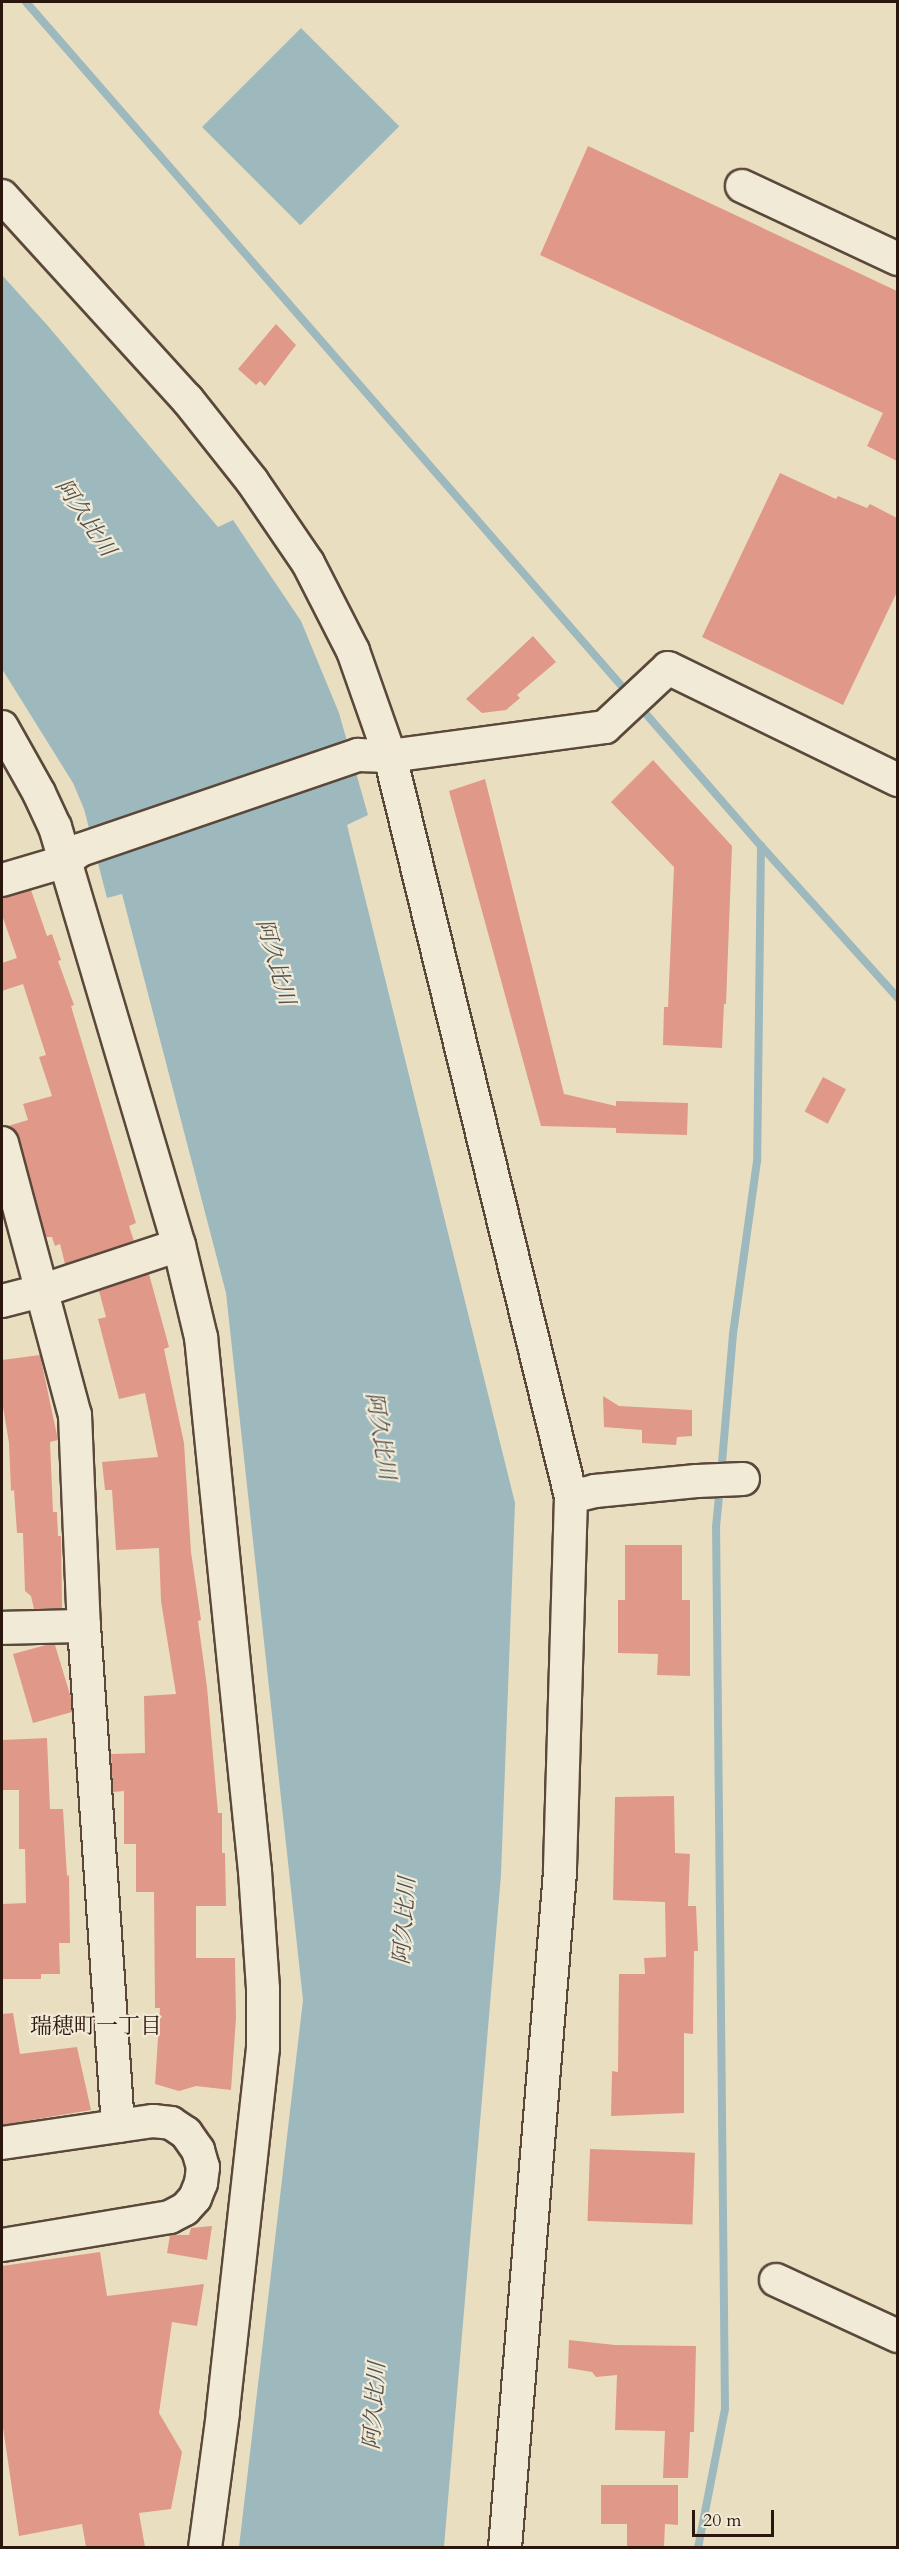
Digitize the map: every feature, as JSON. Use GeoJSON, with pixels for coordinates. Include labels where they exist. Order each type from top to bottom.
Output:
{"type":"FeatureCollection","features":[{"type":"Feature","properties":{"kind":"street"},"geometry":{"type":"LineString","coordinates":[[742,186],[897,259]]}},
{"type":"Feature","properties":{"kind":"street"},"geometry":{"type":"LineString","coordinates":[[2,196],[187,399],[258,490],[308,563],[331,603],[368,689],[390,756],[571,1497],[560,1872],[505,2547]]}},
{"type":"Feature","properties":{"kind":"street"},"geometry":{"type":"LineString","coordinates":[[2,880],[358,755],[390,756],[605,727],[668,668],[897,780]]}},
{"type":"Feature","properties":{"kind":"street"},"geometry":{"type":"LineString","coordinates":[[2,727],[73,855],[179,1245],[201,1337],[243,1732],[263,1989],[263,2048],[255,2130],[223,2414],[205,2547]]}},
{"type":"Feature","properties":{"kind":"street"},"geometry":{"type":"LineString","coordinates":[[2,1143],[75,1415],[84,1626],[118,2126]]}},
{"type":"Feature","properties":{"kind":"street"},"geometry":{"type":"LineString","coordinates":[[2,1301],[41,1292],[179,1245]]}},
{"type":"Feature","properties":{"kind":"street"},"geometry":{"type":"LineString","coordinates":[[571,1497],[595,1491],[743,1479]]}},
{"type":"Feature","properties":{"kind":"street"},"geometry":{"type":"LineString","coordinates":[[2,1628],[84,1626]]}},
{"type":"Feature","properties":{"kind":"street"},"geometry":{"type":"LineString","coordinates":[[2,2143],[153,2121],[171,2123],[186,2133],[198,2150],[202,2167],[201,2183],[195,2198],[185,2209],[170,2217],[2,2245]]}},
{"type":"Feature","properties":{"kind":"street"},"geometry":{"type":"LineString","coordinates":[[776,2280],[897,2336]]}},
{"type":"Feature","properties":{"kind":"water"},"geometry":{"type":"Polygon","coordinates":[[[301,28],[399,126],[300,225],[202,127],[301,28]]]}},
{"type":"Feature","properties":{"kind":"water","name":"阿久比川"},"geometry":{"type":"Polygon","coordinates":[[[2,275],[218,527],[233,520],[301,621],[339,713],[368,815],[347,825],[515,1503],[501,1875],[444,2547],[239,2547],[303,2000],[226,1293],[122,894],[107,898],[84,809],[73,783],[2,669],[2,275]]]}},
{"type":"Feature","properties":{"kind":"building"},"geometry":{"type":"Polygon","coordinates":[[[588,146],[897,291],[897,461],[867,446],[883,413],[540,255],[588,146]]]}},
{"type":"Feature","properties":{"kind":"building"},"geometry":{"type":"Polygon","coordinates":[[[276,324],[296,345],[265,386],[260,381],[256,385],[238,369],[276,324]]]}},
{"type":"Feature","properties":{"kind":"building"},"geometry":{"type":"Polygon","coordinates":[[[780,473],[836,499],[838,496],[867,508],[870,504],[897,518],[897,592],[843,705],[702,637],[780,473]]]}},
{"type":"Feature","properties":{"kind":"building"},"geometry":{"type":"Polygon","coordinates":[[[533,636],[556,662],[517,695],[520,698],[506,710],[482,713],[466,699],[533,636]]]}},
{"type":"Feature","properties":{"kind":"building"},"geometry":{"type":"Polygon","coordinates":[[[653,760],[732,846],[726,1004],[724,1004],[722,1048],[663,1045],[664,1007],[668,1007],[674,867],[611,802],[653,760]]]}},
{"type":"Feature","properties":{"kind":"building"},"geometry":{"type":"Polygon","coordinates":[[[485,779],[564,1094],[616,1106],[616,1101],[688,1103],[687,1135],[616,1133],[616,1128],[541,1126],[449,791],[485,779]]]}},
{"type":"Feature","properties":{"kind":"building"},"geometry":{"type":"Polygon","coordinates":[[[31,890],[47,936],[52,934],[61,960],[58,961],[74,1005],[71,1006],[136,1223],[129,1226],[134,1241],[65,1264],[60,1244],[55,1246],[52,1237],[46,1237],[19,1138],[8,1126],[28,1120],[23,1104],[52,1096],[39,1057],[46,1055],[23,984],[2,991],[2,963],[17,958],[2,915],[2,898],[31,890]]]}},
{"type":"Feature","properties":{"kind":"building"},"geometry":{"type":"Polygon","coordinates":[[[823,1077],[846,1089],[828,1124],[805,1111],[823,1077]]]}},
{"type":"Feature","properties":{"kind":"building"},"geometry":{"type":"Polygon","coordinates":[[[149,1274],[169,1347],[164,1349],[184,1443],[191,1552],[201,1620],[198,1621],[207,1687],[218,1813],[222,1813],[222,1853],[225,1853],[226,1906],[196,1906],[196,1958],[235,1958],[236,2018],[231,2090],[196,2086],[179,2091],[155,2084],[160,2008],[155,2008],[154,1892],[136,1892],[136,1844],[124,1844],[124,1791],[113,1792],[111,1754],[145,1753],[144,1696],[176,1694],[161,1601],[159,1548],[116,1550],[112,1490],[105,1490],[102,1462],[158,1457],[145,1393],[119,1399],[98,1319],[106,1317],[99,1291],[149,1274]]]}},
{"type":"Feature","properties":{"kind":"building"},"geometry":{"type":"Polygon","coordinates":[[[40,1355],[58,1440],[50,1442],[53,1512],[57,1512],[58,1536],[61,1536],[62,1608],[34,1609],[31,1596],[25,1591],[23,1533],[17,1533],[14,1490],[11,1491],[9,1443],[2,1401],[2,1360],[40,1355]]]}},
{"type":"Feature","properties":{"kind":"building"},"geometry":{"type":"Polygon","coordinates":[[[603,1396],[619,1406],[692,1410],[692,1436],[677,1437],[676,1445],[642,1443],[642,1430],[604,1427],[603,1396]]]}},
{"type":"Feature","properties":{"kind":"building"},"geometry":{"type":"Polygon","coordinates":[[[625,1545],[682,1545],[682,1600],[690,1600],[690,1676],[657,1675],[658,1654],[618,1653],[618,1600],[625,1600],[625,1545]]]}},
{"type":"Feature","properties":{"kind":"building"},"geometry":{"type":"Polygon","coordinates":[[[46,1645],[55,1645],[71,1698],[72,1712],[33,1723],[13,1654],[46,1645]]]}},
{"type":"Feature","properties":{"kind":"building"},"geometry":{"type":"Polygon","coordinates":[[[47,1738],[50,1809],[63,1809],[67,1876],[69,1875],[70,1943],[59,1943],[60,1974],[41,1974],[41,1979],[2,1979],[2,1904],[26,1903],[25,1849],[19,1849],[19,1790],[3,1790],[2,1740],[47,1738]]]}},
{"type":"Feature","properties":{"kind":"building"},"geometry":{"type":"Polygon","coordinates":[[[674,1796],[675,1853],[690,1854],[688,1906],[696,1906],[698,1951],[694,1951],[693,2034],[684,2033],[684,2113],[611,2116],[612,2071],[618,2072],[619,1974],[645,1974],[644,1958],[666,1957],[665,1902],[613,1900],[615,1797],[674,1796]]]}},
{"type":"Feature","properties":{"kind":"building"},"geometry":{"type":"Polygon","coordinates":[[[13,2013],[20,2054],[77,2047],[91,2110],[2,2125],[2,2014],[13,2013]]]}},
{"type":"Feature","properties":{"kind":"building"},"geometry":{"type":"Polygon","coordinates":[[[590,2149],[695,2153],[692,2225],[587,2221],[590,2149]]]}},
{"type":"Feature","properties":{"kind":"building"},"geometry":{"type":"Polygon","coordinates":[[[212,2226],[207,2260],[167,2253],[170,2235],[189,2235],[191,2228],[212,2226]]]}},
{"type":"Feature","properties":{"kind":"building"},"geometry":{"type":"Polygon","coordinates":[[[100,2252],[107,2296],[204,2284],[197,2326],[172,2322],[159,2413],[182,2452],[171,2509],[139,2513],[145,2547],[86,2547],[82,2524],[19,2536],[2,2421],[2,2266],[100,2252]]]}},
{"type":"Feature","properties":{"kind":"building"},"geometry":{"type":"Polygon","coordinates":[[[569,2340],[615,2345],[696,2346],[694,2432],[690,2432],[688,2478],[663,2478],[665,2431],[615,2430],[617,2375],[596,2377],[592,2372],[568,2368],[569,2340]]]}},
{"type":"Feature","properties":{"kind":"building"},"geometry":{"type":"Polygon","coordinates":[[[601,2485],[678,2485],[678,2525],[665,2524],[664,2547],[627,2547],[627,2524],[601,2524],[601,2485]]]}},
{"type":"Feature","properties":{"kind":"waterway"},"geometry":{"type":"LineString","coordinates":[[26,2],[761,846],[757,1161],[733,1334],[721,1473]]}},
{"type":"Feature","properties":{"kind":"waterway"},"geometry":{"type":"LineString","coordinates":[[761,846],[898,998]]}},
{"type":"Feature","properties":{"kind":"waterway"},"geometry":{"type":"LineString","coordinates":[[698,2548],[725,2409],[716,1527],[720,1486]]}},
{"type":"Feature","properties":{"kind":"district","name":"瑞穂町一丁目"},"geometry":{"type":"Point","coordinates":[96,2027]}}]}
